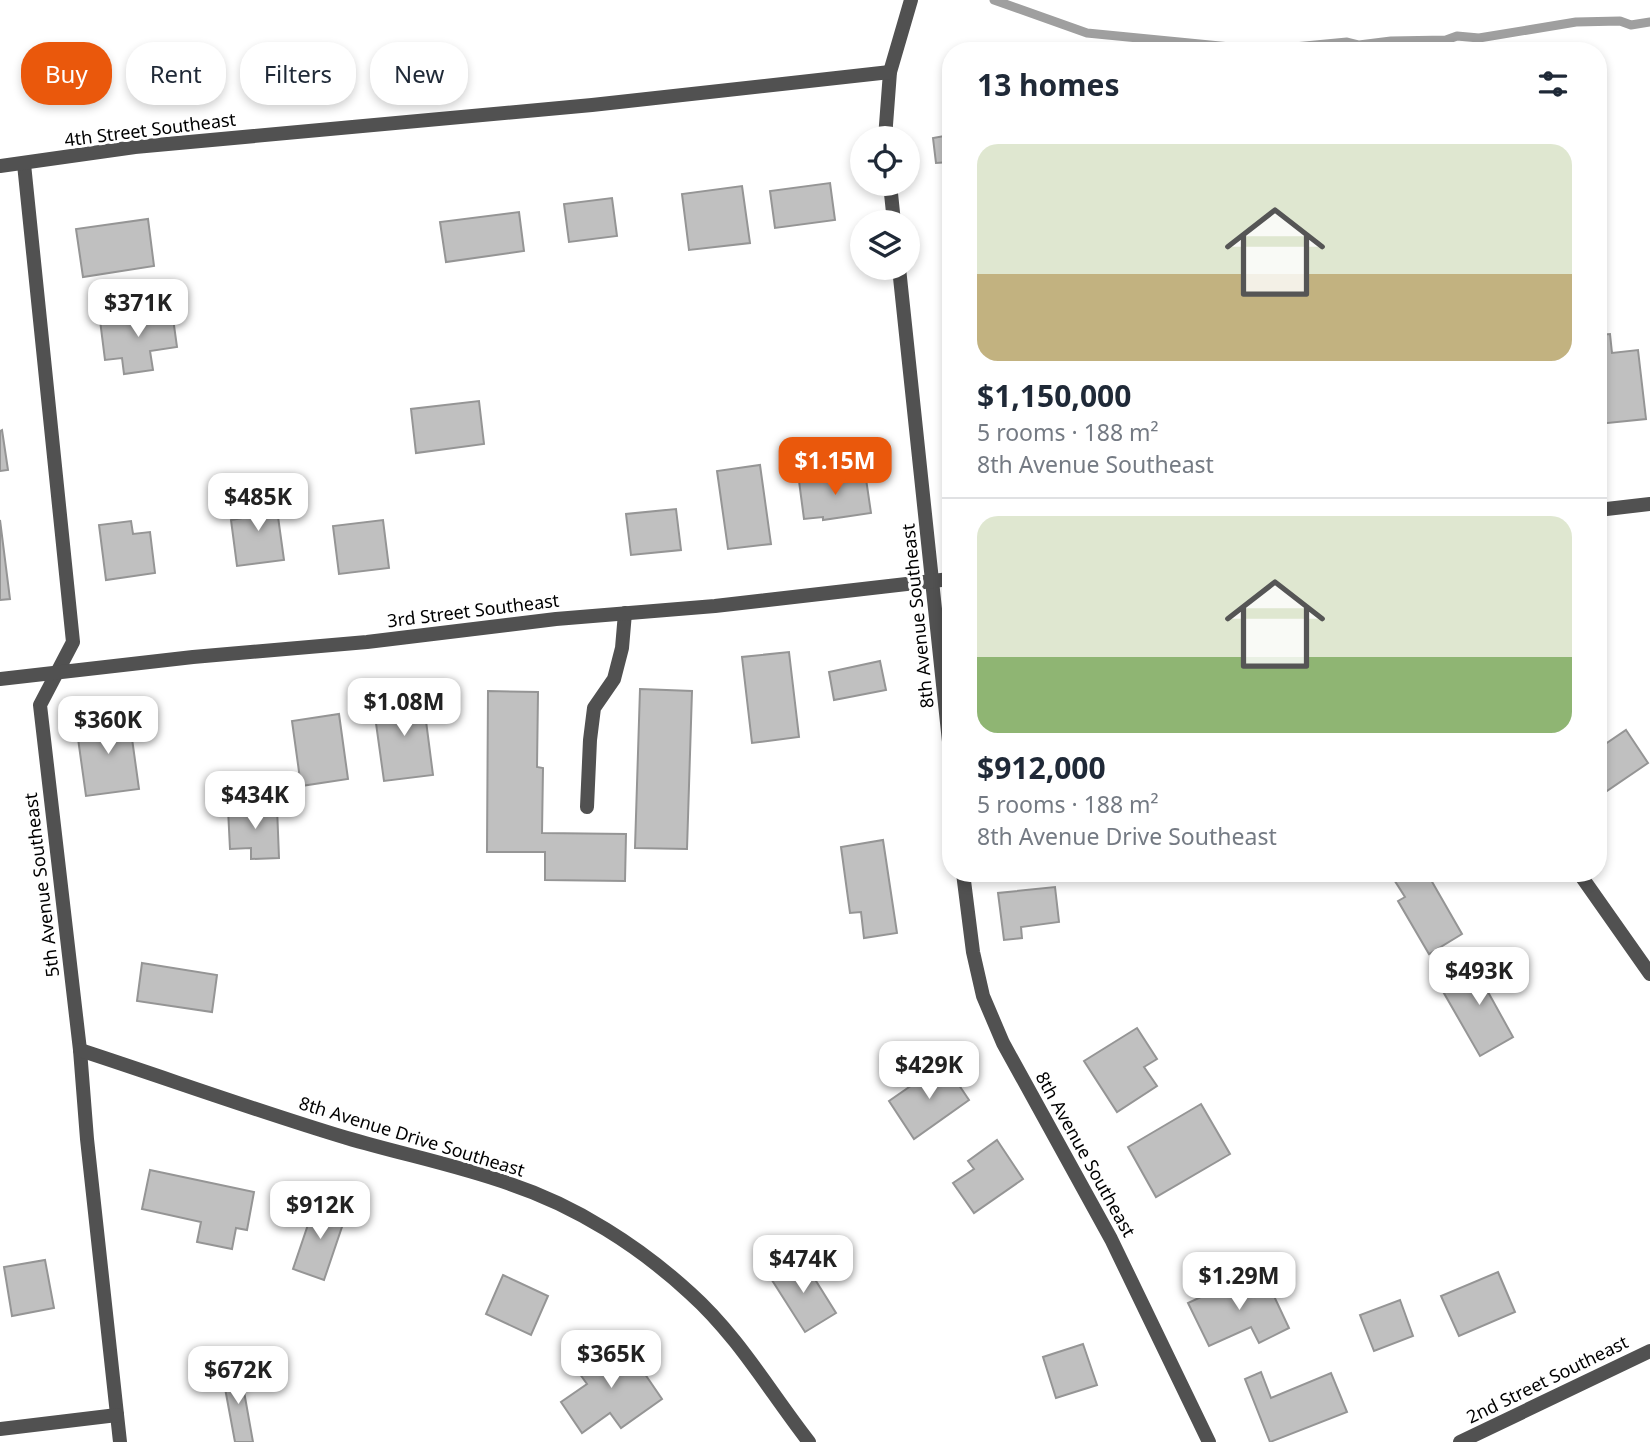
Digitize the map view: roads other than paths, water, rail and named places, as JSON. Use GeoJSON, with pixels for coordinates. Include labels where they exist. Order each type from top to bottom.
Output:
{"type":"FeatureCollection","features":[{"type":"Feature","properties":{"kind":"street"},"geometry":{"type":"LineString","coordinates":[[886,126],[890,72],[911,0]]}},
{"type":"Feature","properties":{"kind":"street","name":"4th Street Southeast"},"geometry":{"type":"LineString","coordinates":[[0,166],[135,147],[592,105],[890,72]]}},
{"type":"Feature","properties":{"kind":"street","name":"5th Avenue Southeast"},"geometry":{"type":"LineString","coordinates":[[24,164],[73,642],[40,705],[80,1051],[120,1442]]}},
{"type":"Feature","properties":{"kind":"street","name":"8th Avenue Southeast"},"geometry":{"type":"LineString","coordinates":[[900,280],[942,675]]}},
{"type":"Feature","properties":{"kind":"street"},"geometry":{"type":"LineString","coordinates":[[1607,509],[1650,504]]}},
{"type":"Feature","properties":{"kind":"street","name":"3rd Street Southeast"},"geometry":{"type":"LineString","coordinates":[[0,679],[625,613],[715,606],[942,580]]}},
{"type":"Feature","properties":{"kind":"street"},"geometry":{"type":"LineString","coordinates":[[587,807],[594,708],[614,679],[622,648],[625,613]]}},
{"type":"Feature","properties":{"kind":"street","name":"8th Avenue Southeast"},"geometry":{"type":"LineString","coordinates":[[964,882],[973,952],[983,996],[998,1031],[1111,1239],[1209,1442]]}},
{"type":"Feature","properties":{"kind":"street"},"geometry":{"type":"LineString","coordinates":[[1585,882],[1650,974]]}},
{"type":"Feature","properties":{"kind":"street","name":"8th Avenue Drive Southeast"},"geometry":{"type":"LineString","coordinates":[[80,1051],[347,1138],[501,1181],[567,1208],[634,1248],[691,1293],[741,1346],[809,1442]]}},
{"type":"Feature","properties":{"kind":"street","name":"2nd Street Southeast"},"geometry":{"type":"LineString","coordinates":[[1460,1442],[1650,1351]]}},
{"type":"Feature","properties":{"kind":"street"},"geometry":{"type":"LineString","coordinates":[[0,1429],[117,1415]]}},
{"type":"Feature","properties":{"kind":"waterway"},"geometry":{"type":"LineString","coordinates":[[994,0],[1087,33],[1179,42]]}},
{"type":"Feature","properties":{"kind":"waterway"},"geometry":{"type":"LineString","coordinates":[[1383,42],[1446,40],[1457,36],[1479,38],[1576,22],[1620,21],[1631,25],[1650,22]]}}]}
